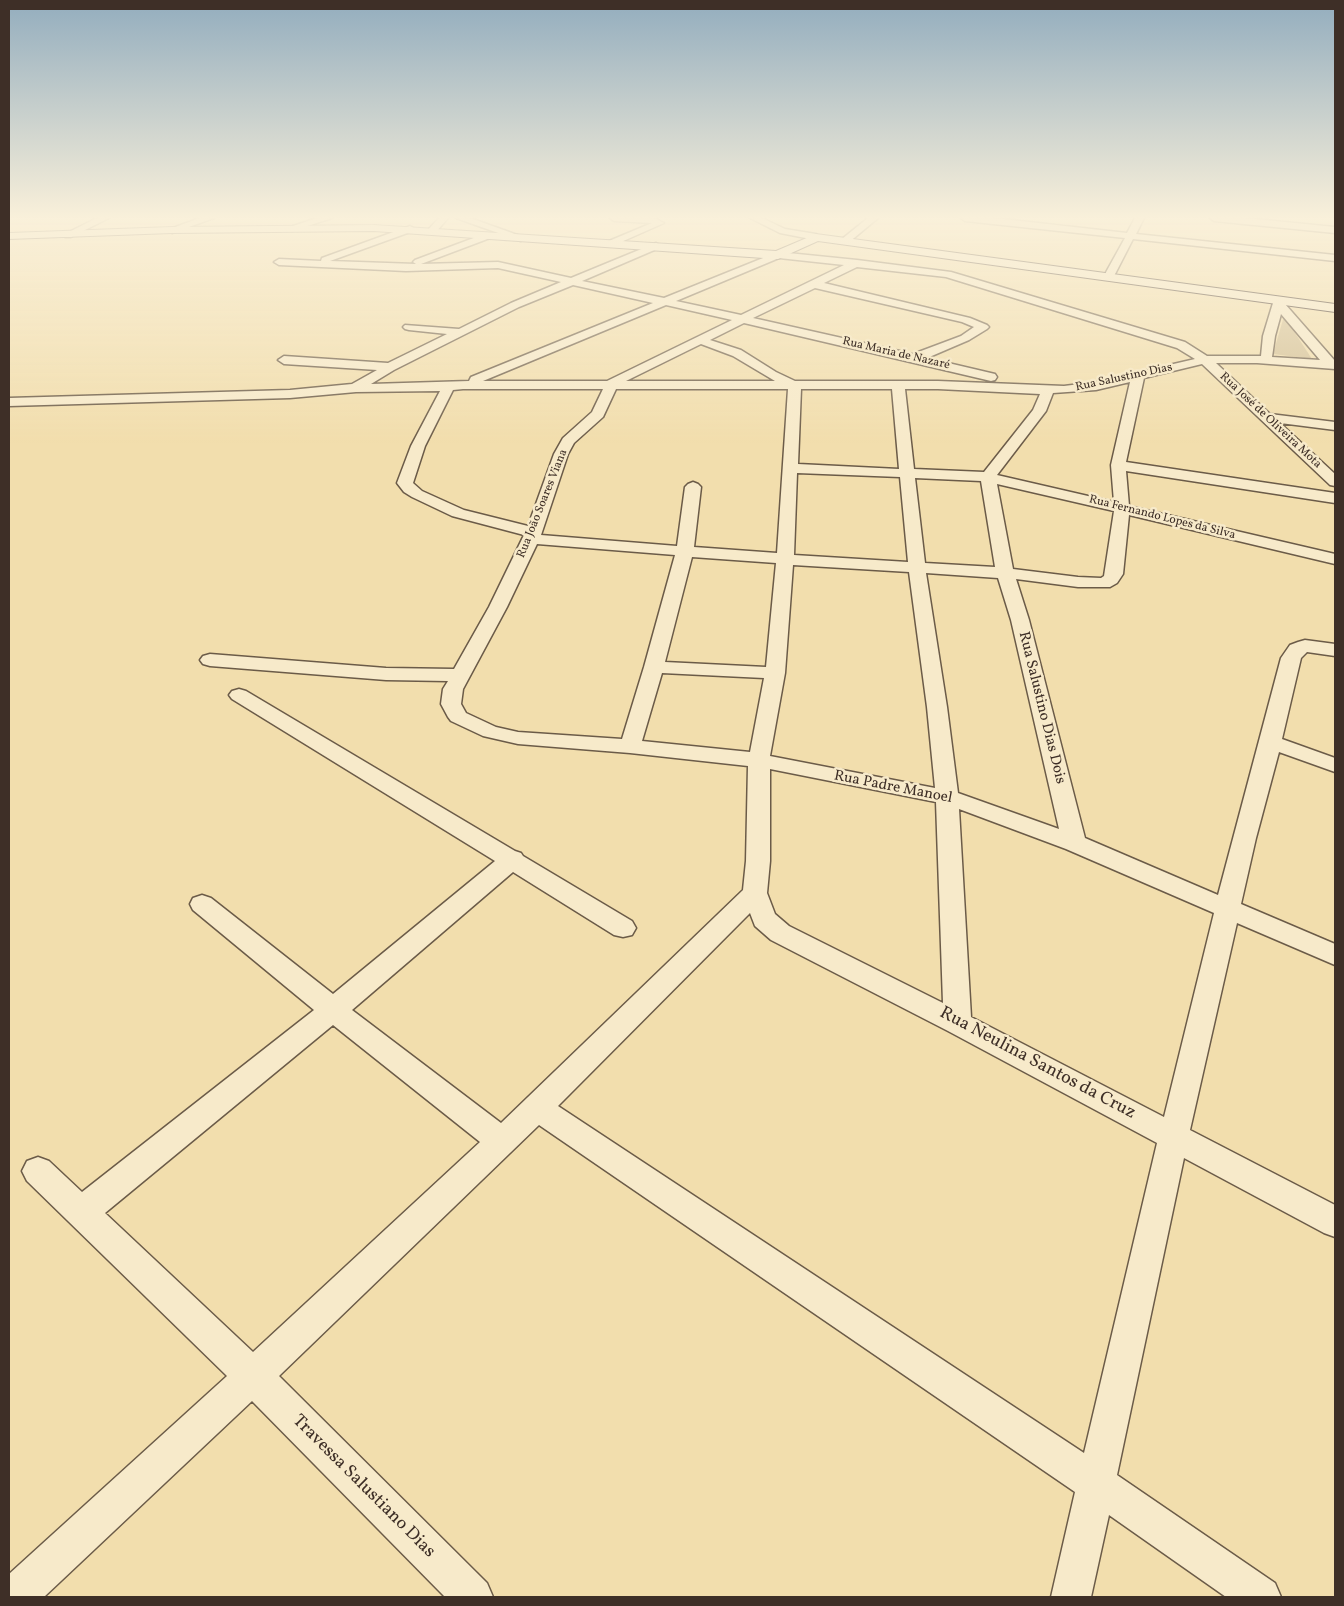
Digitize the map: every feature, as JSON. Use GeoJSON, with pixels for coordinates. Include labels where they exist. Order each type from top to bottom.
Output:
{"type":"FeatureCollection","features":[{"type":"Feature","properties":{"kind":"main road"},"geometry":{"type":"LineString","coordinates":[[1220,293],[1335,308]]}},
{"type":"Feature","properties":{"kind":"street"},"geometry":{"type":"LineString","coordinates":[[356,388],[390,367],[542,293]]}},
{"type":"Feature","properties":{"kind":"street","name":"Rua Maria de Nazaré"},"geometry":{"type":"LineString","coordinates":[[620,293],[915,358],[1043,390]]}},
{"type":"Feature","properties":{"kind":"street"},"geometry":{"type":"LineString","coordinates":[[463,385],[683,293]]}},
{"type":"Feature","properties":{"kind":"street"},"geometry":{"type":"LineString","coordinates":[[612,383],[795,293]]}},
{"type":"Feature","properties":{"kind":"street"},"geometry":{"type":"LineString","coordinates":[[851,293],[966,320],[983,327],[965,338],[915,358]]}},
{"type":"Feature","properties":{"kind":"street"},"geometry":{"type":"LineString","coordinates":[[1009,293],[1181,345],[1262,360],[1333,364]]}},
{"type":"Feature","properties":{"kind":"street"},"geometry":{"type":"LineString","coordinates":[[1262,360],[1279,302]]}},
{"type":"Feature","properties":{"kind":"street"},"geometry":{"type":"LineString","coordinates":[[1279,302],[1333,364]]}},
{"type":"Feature","properties":{"kind":"street"},"geometry":{"type":"LineString","coordinates":[[409,327],[459,332]]}},
{"type":"Feature","properties":{"kind":"street"},"geometry":{"type":"LineString","coordinates":[[700,340],[737,353],[772,375],[795,386]]}},
{"type":"Feature","properties":{"kind":"street","name":"Rua José de Oliveira Mota"},"geometry":{"type":"LineString","coordinates":[[1181,345],[1205,360],[1335,482]]}},
{"type":"Feature","properties":{"kind":"street"},"geometry":{"type":"LineString","coordinates":[[284,360],[390,367]]}},
{"type":"Feature","properties":{"kind":"street","name":"Rua Salustino Dias"},"geometry":{"type":"LineString","coordinates":[[1043,390],[1078,389],[1205,360],[1262,360]]}},
{"type":"Feature","properties":{"kind":"street"},"geometry":{"type":"LineString","coordinates":[[448,387],[418,446],[405,483],[409,489],[423,498],[458,513],[533,535],[785,559],[1005,573],[1078,582],[1104,583],[1114,574],[1122,510],[1118,465],[1138,376]]}},
{"type":"Feature","properties":{"kind":"street"},"geometry":{"type":"LineString","coordinates":[[9,402],[290,394],[356,388],[612,383],[795,386],[990,386],[1043,390],[1046,393],[1039,412],[988,477]]}},
{"type":"Feature","properties":{"kind":"street","name":"Rua João Soares Viana"},"geometry":{"type":"LineString","coordinates":[[456,682],[498,607],[533,535],[561,454],[568,441],[598,414],[612,383]]}},
{"type":"Feature","properties":{"kind":"street"},"geometry":{"type":"LineString","coordinates":[[898,385],[917,567],[937,707],[947,797],[958,1022]]}},
{"type":"Feature","properties":{"kind":"street"},"geometry":{"type":"LineString","coordinates":[[14,1597],[537,1108],[755,893],[758,861],[759,760],[775,673],[785,559],[795,386]]}},
{"type":"Feature","properties":{"kind":"street"},"geometry":{"type":"LineString","coordinates":[[1264,417],[1335,426]]}},
{"type":"Feature","properties":{"kind":"street"},"geometry":{"type":"LineString","coordinates":[[1118,465],[1335,498]]}},
{"type":"Feature","properties":{"kind":"street","name":"Rua Fernando Lopes da Silva"},"geometry":{"type":"LineString","coordinates":[[790,468],[988,477],[1335,559]]}},
{"type":"Feature","properties":{"kind":"street","name":"Rua Salustino Dias Dois"},"geometry":{"type":"LineString","coordinates":[[988,477],[1005,573],[1020,620],[1074,843]]}},
{"type":"Feature","properties":{"kind":"street"},"geometry":{"type":"LineString","coordinates":[[630,746],[654,667],[685,550],[693,487]]}},
{"type":"Feature","properties":{"kind":"street"},"geometry":{"type":"LineString","coordinates":[[1071,1597],[1174,1136],[1244,838],[1271,742],[1291,658],[1297,649],[1305,646],[1335,650]]}},
{"type":"Feature","properties":{"kind":"street"},"geometry":{"type":"LineString","coordinates":[[210,660],[386,674],[456,682]]}},
{"type":"Feature","properties":{"kind":"street"},"geometry":{"type":"LineString","coordinates":[[654,667],[775,673]]}},
{"type":"Feature","properties":{"kind":"street","name":"Rua Padre Manoel"},"geometry":{"type":"LineString","coordinates":[[456,682],[451,704],[458,717],[490,732],[518,738],[630,746],[759,760],[842,778],[947,797],[1074,843],[1335,955]]}},
{"type":"Feature","properties":{"kind":"street"},"geometry":{"type":"LineString","coordinates":[[239,695],[623,928]]}},
{"type":"Feature","properties":{"kind":"street"},"geometry":{"type":"LineString","coordinates":[[1271,742],[1335,765]]}},
{"type":"Feature","properties":{"kind":"street"},"geometry":{"type":"LineString","coordinates":[[82,1212],[334,1010],[512,859]]}},
{"type":"Feature","properties":{"kind":"street","name":"Rua Neulina Santos da Cruz"},"geometry":{"type":"LineString","coordinates":[[755,893],[764,919],[780,932],[958,1022],[1335,1222]]}},
{"type":"Feature","properties":{"kind":"street"},"geometry":{"type":"LineString","coordinates":[[202,904],[502,1141]]}},
{"type":"Feature","properties":{"kind":"street"},"geometry":{"type":"LineString","coordinates":[[537,1108],[1096,1483],[1261,1597]]}},
{"type":"Feature","properties":{"kind":"street","name":"Travessa Salustiano Dias"},"geometry":{"type":"LineString","coordinates":[[38,1171],[252,1376],[473,1597]]}},
{"type":"Feature","properties":{"kind":"shaded area"},"geometry":{"type":"Polygon","coordinates":[[[1284,316],[1312,359],[1273,354],[1284,316]]]}}]}
